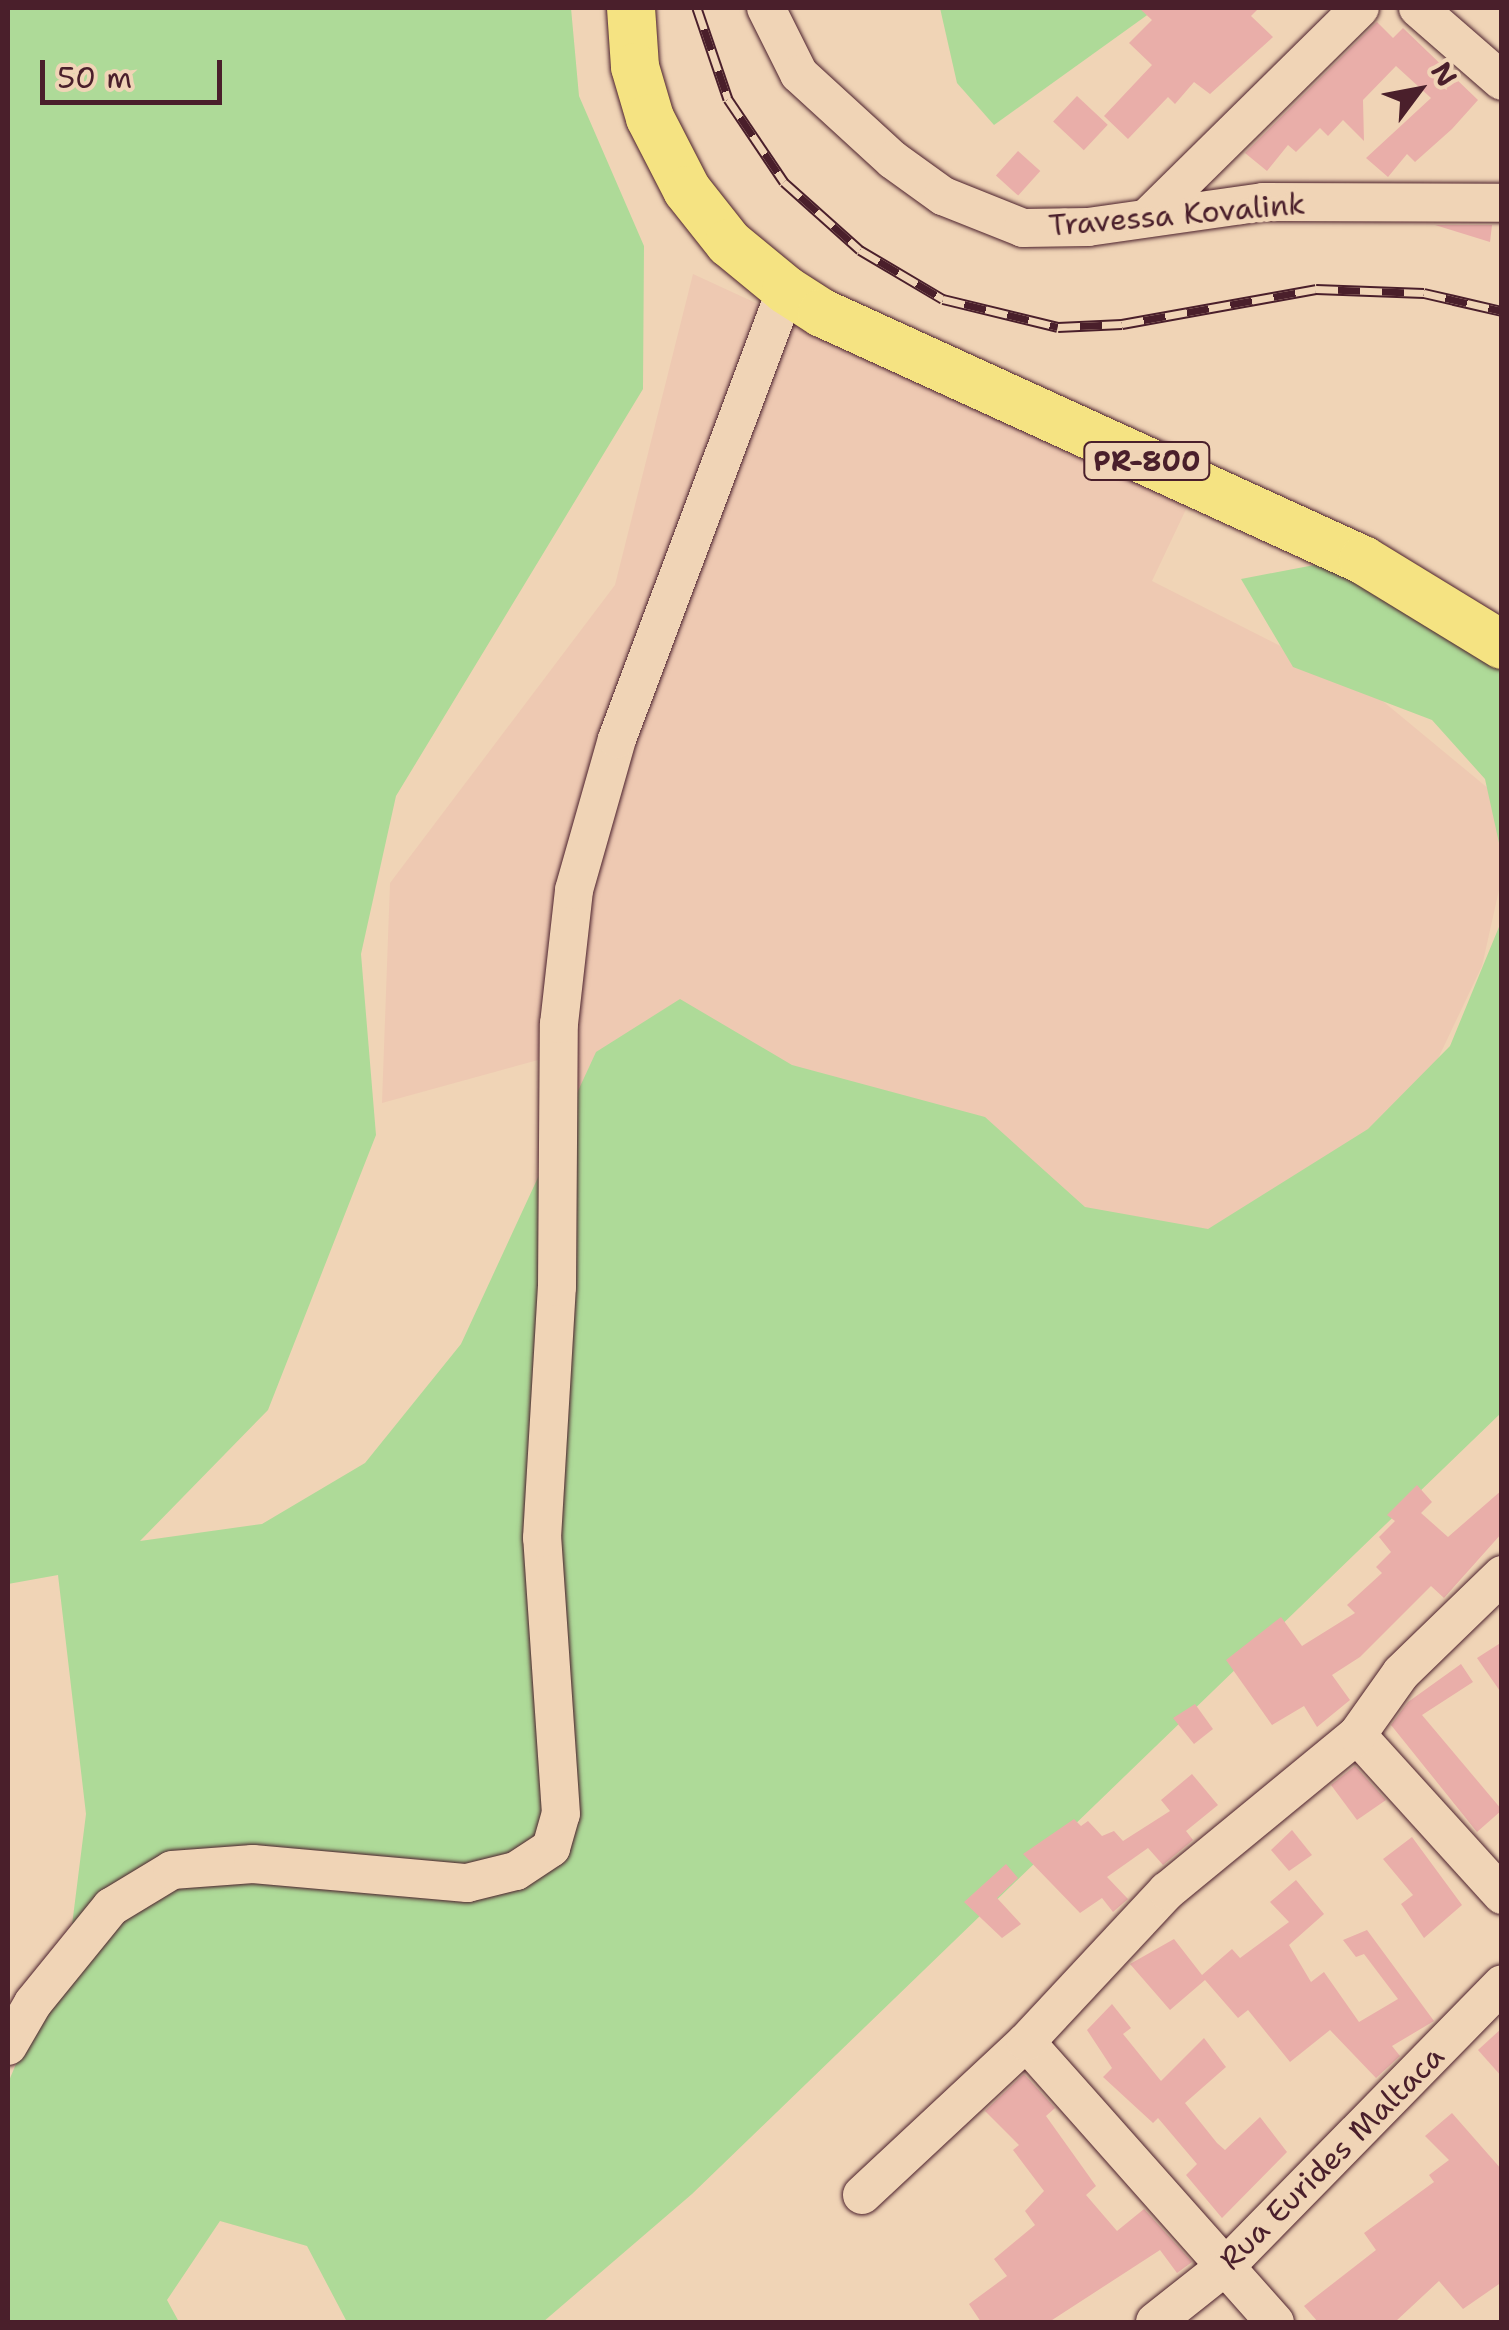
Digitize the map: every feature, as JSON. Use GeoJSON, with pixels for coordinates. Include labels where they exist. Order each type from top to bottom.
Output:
{"type":"FeatureCollection","features":[{"type":"Feature","properties":{"kind":"main road","name":"PR-800"},"geometry":{"type":"LineString","coordinates":[[631,8],[636,67],[650,118],[686,190],[729,243],[786,290],[822,313],[1363,560],[1502,645]]}},
{"type":"Feature","properties":{"kind":"street","name":"Travessa Kovalink"},"geometry":{"type":"LineString","coordinates":[[766,8],[799,74],[893,160],[943,196],[1024,228],[1088,227],[1262,202],[1502,203]]}},
{"type":"Feature","properties":{"kind":"street"},"geometry":{"type":"LineString","coordinates":[[1149,216],[1360,8]]}},
{"type":"Feature","properties":{"kind":"street"},"geometry":{"type":"LineString","coordinates":[[1418,8],[1502,81]]}},
{"type":"Feature","properties":{"kind":"street"},"geometry":{"type":"LineString","coordinates":[[8,2046],[33,2003],[111,1907],[172,1870],[253,1864],[467,1883],[516,1871],[551,1848],[561,1814],[542,1538],[558,1287],[559,1024],[574,890],[617,739],[786,290]]}},
{"type":"Feature","properties":{"kind":"street"},"geometry":{"type":"LineString","coordinates":[[862,2196],[1026,2042],[1167,1891],[1357,1734],[1401,1673],[1502,1575]]}},
{"type":"Feature","properties":{"kind":"street"},"geometry":{"type":"LineString","coordinates":[[1357,1734],[1502,1895]]}},
{"type":"Feature","properties":{"kind":"street","name":"Rua Eurides Maltaca"},"geometry":{"type":"LineString","coordinates":[[1155,2322],[1227,2265],[1502,1984]]}},
{"type":"Feature","properties":{"kind":"street"},"geometry":{"type":"LineString","coordinates":[[1026,2042],[1275,2322]]}},
{"type":"Feature","properties":{"kind":"shaded area"},"geometry":{"type":"Polygon","coordinates":[[[693,274],[1189,503],[1152,581],[1373,693],[1501,799],[1501,881],[1482,966],[1407,1124],[1216,1272],[559,1473],[571,1051],[382,1103],[390,883],[615,585],[693,274]]]}},
{"type":"Feature","properties":{"kind":"green space"},"geometry":{"type":"Polygon","coordinates":[[[8,8],[571,8],[579,96],[644,246],[643,389],[396,796],[361,954],[376,1135],[268,1410],[140,1541],[262,1524],[365,1463],[461,1344],[596,1052],[680,999],[792,1065],[985,1117],[1085,1207],[1208,1229],[1368,1129],[1450,1046],[1501,922],[1501,1413],[692,2194],[543,2322],[347,2322],[307,2246],[220,2221],[167,2300],[179,2322],[8,2322],[8,2083],[71,1933],[86,1814],[58,1575],[8,1584],[8,8]]]}},
{"type":"Feature","properties":{"kind":"green space"},"geometry":{"type":"Polygon","coordinates":[[[940,8],[1157,8],[994,125],[957,83],[940,8]]]}},
{"type":"Feature","properties":{"kind":"green space"},"geometry":{"type":"Polygon","coordinates":[[[1351,558],[1501,656],[1501,852],[1485,779],[1432,720],[1293,667],[1241,579],[1351,558]]]}},
{"type":"Feature","properties":{"kind":"building"},"geometry":{"type":"Polygon","coordinates":[[[1139,8],[1259,8],[1251,16],[1273,37],[1210,94],[1194,82],[1175,104],[1168,97],[1128,139],[1104,116],[1152,65],[1129,43],[1152,20],[1139,8]]]}},
{"type":"Feature","properties":{"kind":"building"},"geometry":{"type":"Polygon","coordinates":[[[1377,22],[1393,38],[1403,28],[1478,100],[1452,129],[1415,162],[1407,154],[1388,177],[1366,158],[1431,98],[1396,66],[1363,100],[1364,141],[1343,120],[1328,136],[1320,128],[1296,152],[1288,145],[1267,171],[1245,153],[1377,22]]]}},
{"type":"Feature","properties":{"kind":"building"},"geometry":{"type":"Polygon","coordinates":[[[1077,96],[1108,125],[1084,150],[1053,122],[1077,96]]]}},
{"type":"Feature","properties":{"kind":"building"},"geometry":{"type":"Polygon","coordinates":[[[1018,151],[1040,171],[1018,196],[996,176],[1018,151]]]}},
{"type":"Feature","properties":{"kind":"building"},"geometry":{"type":"Polygon","coordinates":[[[1435,225],[1492,225],[1490,242],[1435,225]]]}},
{"type":"Feature","properties":{"kind":"building"},"geometry":{"type":"Polygon","coordinates":[[[1417,1485],[1432,1502],[1421,1513],[1448,1537],[1502,1490],[1502,1533],[1444,1598],[1431,1586],[1360,1657],[1332,1675],[1350,1700],[1317,1727],[1304,1706],[1272,1725],[1226,1660],[1281,1617],[1302,1646],[1355,1613],[1347,1605],[1382,1573],[1376,1567],[1391,1552],[1379,1537],[1395,1521],[1387,1515],[1417,1485]]]}},
{"type":"Feature","properties":{"kind":"building"},"geometry":{"type":"Polygon","coordinates":[[[1502,1642],[1502,1694],[1477,1658],[1502,1642]]]}},
{"type":"Feature","properties":{"kind":"building"},"geometry":{"type":"Polygon","coordinates":[[[1461,1664],[1473,1682],[1422,1715],[1502,1810],[1477,1832],[1391,1725],[1408,1702],[1461,1664]]]}},
{"type":"Feature","properties":{"kind":"building"},"geometry":{"type":"Polygon","coordinates":[[[1195,1704],[1213,1729],[1194,1744],[1173,1718],[1195,1704]]]}},
{"type":"Feature","properties":{"kind":"building"},"geometry":{"type":"Polygon","coordinates":[[[1355,1766],[1386,1800],[1357,1820],[1331,1785],[1355,1766]]]}},
{"type":"Feature","properties":{"kind":"building"},"geometry":{"type":"Polygon","coordinates":[[[1192,1774],[1218,1805],[1186,1831],[1193,1840],[1163,1865],[1148,1848],[1107,1877],[1128,1899],[1113,1912],[1102,1898],[1080,1913],[1023,1854],[1074,1819],[1081,1826],[1088,1821],[1102,1836],[1114,1831],[1123,1841],[1170,1811],[1161,1800],[1192,1774]]]}},
{"type":"Feature","properties":{"kind":"building"},"geometry":{"type":"Polygon","coordinates":[[[1292,1830],[1312,1855],[1289,1871],[1271,1850],[1292,1830]]]}},
{"type":"Feature","properties":{"kind":"building"},"geometry":{"type":"Polygon","coordinates":[[[1412,1837],[1462,1905],[1424,1938],[1401,1904],[1413,1895],[1383,1859],[1412,1837]]]}},
{"type":"Feature","properties":{"kind":"building"},"geometry":{"type":"Polygon","coordinates":[[[1006,1864],[1018,1878],[997,1898],[1021,1924],[1002,1938],[964,1902],[1006,1864]]]}},
{"type":"Feature","properties":{"kind":"building"},"geometry":{"type":"Polygon","coordinates":[[[1296,1880],[1324,1914],[1289,1945],[1311,1982],[1324,1972],[1359,2022],[1398,1999],[1364,1954],[1356,1957],[1343,1940],[1367,1930],[1434,2021],[1392,2046],[1400,2056],[1376,2078],[1330,2030],[1290,2062],[1248,2010],[1238,2018],[1205,1980],[1170,2010],[1130,1964],[1174,1939],[1202,1975],[1232,1949],[1240,1958],[1289,1922],[1270,1902],[1296,1880]]]}},
{"type":"Feature","properties":{"kind":"building"},"geometry":{"type":"Polygon","coordinates":[[[1112,2004],[1131,2028],[1123,2034],[1161,2081],[1204,2038],[1226,2067],[1185,2103],[1225,2150],[1260,2117],[1287,2152],[1222,2218],[1186,2175],[1197,2164],[1158,2118],[1153,2123],[1103,2077],[1112,2068],[1087,2030],[1112,2004]]]}},
{"type":"Feature","properties":{"kind":"building"},"geometry":{"type":"Polygon","coordinates":[[[1502,2028],[1502,2077],[1478,2050],[1502,2028]]]}},
{"type":"Feature","properties":{"kind":"building"},"geometry":{"type":"Polygon","coordinates":[[[1024,2074],[1055,2108],[1046,2116],[1096,2186],[1086,2195],[1117,2231],[1144,2209],[1192,2262],[1177,2273],[1160,2250],[1049,2322],[981,2322],[969,2304],[1007,2276],[994,2259],[1035,2225],[1025,2211],[1044,2191],[1013,2150],[1019,2145],[985,2111],[1024,2074]]]}},
{"type":"Feature","properties":{"kind":"building"},"geometry":{"type":"Polygon","coordinates":[[[1452,2113],[1502,2170],[1502,2282],[1463,2309],[1439,2281],[1395,2322],[1318,2322],[1304,2306],[1376,2250],[1364,2233],[1434,2182],[1429,2175],[1449,2160],[1425,2136],[1452,2113]]]}},
{"type":"Feature","properties":{"kind":"railway"},"geometry":{"type":"LineString","coordinates":[[697,8],[728,99],[784,182],[860,250],[943,299],[1058,327],[1122,324],[1316,289],[1424,293],[1502,311]]}}]}
